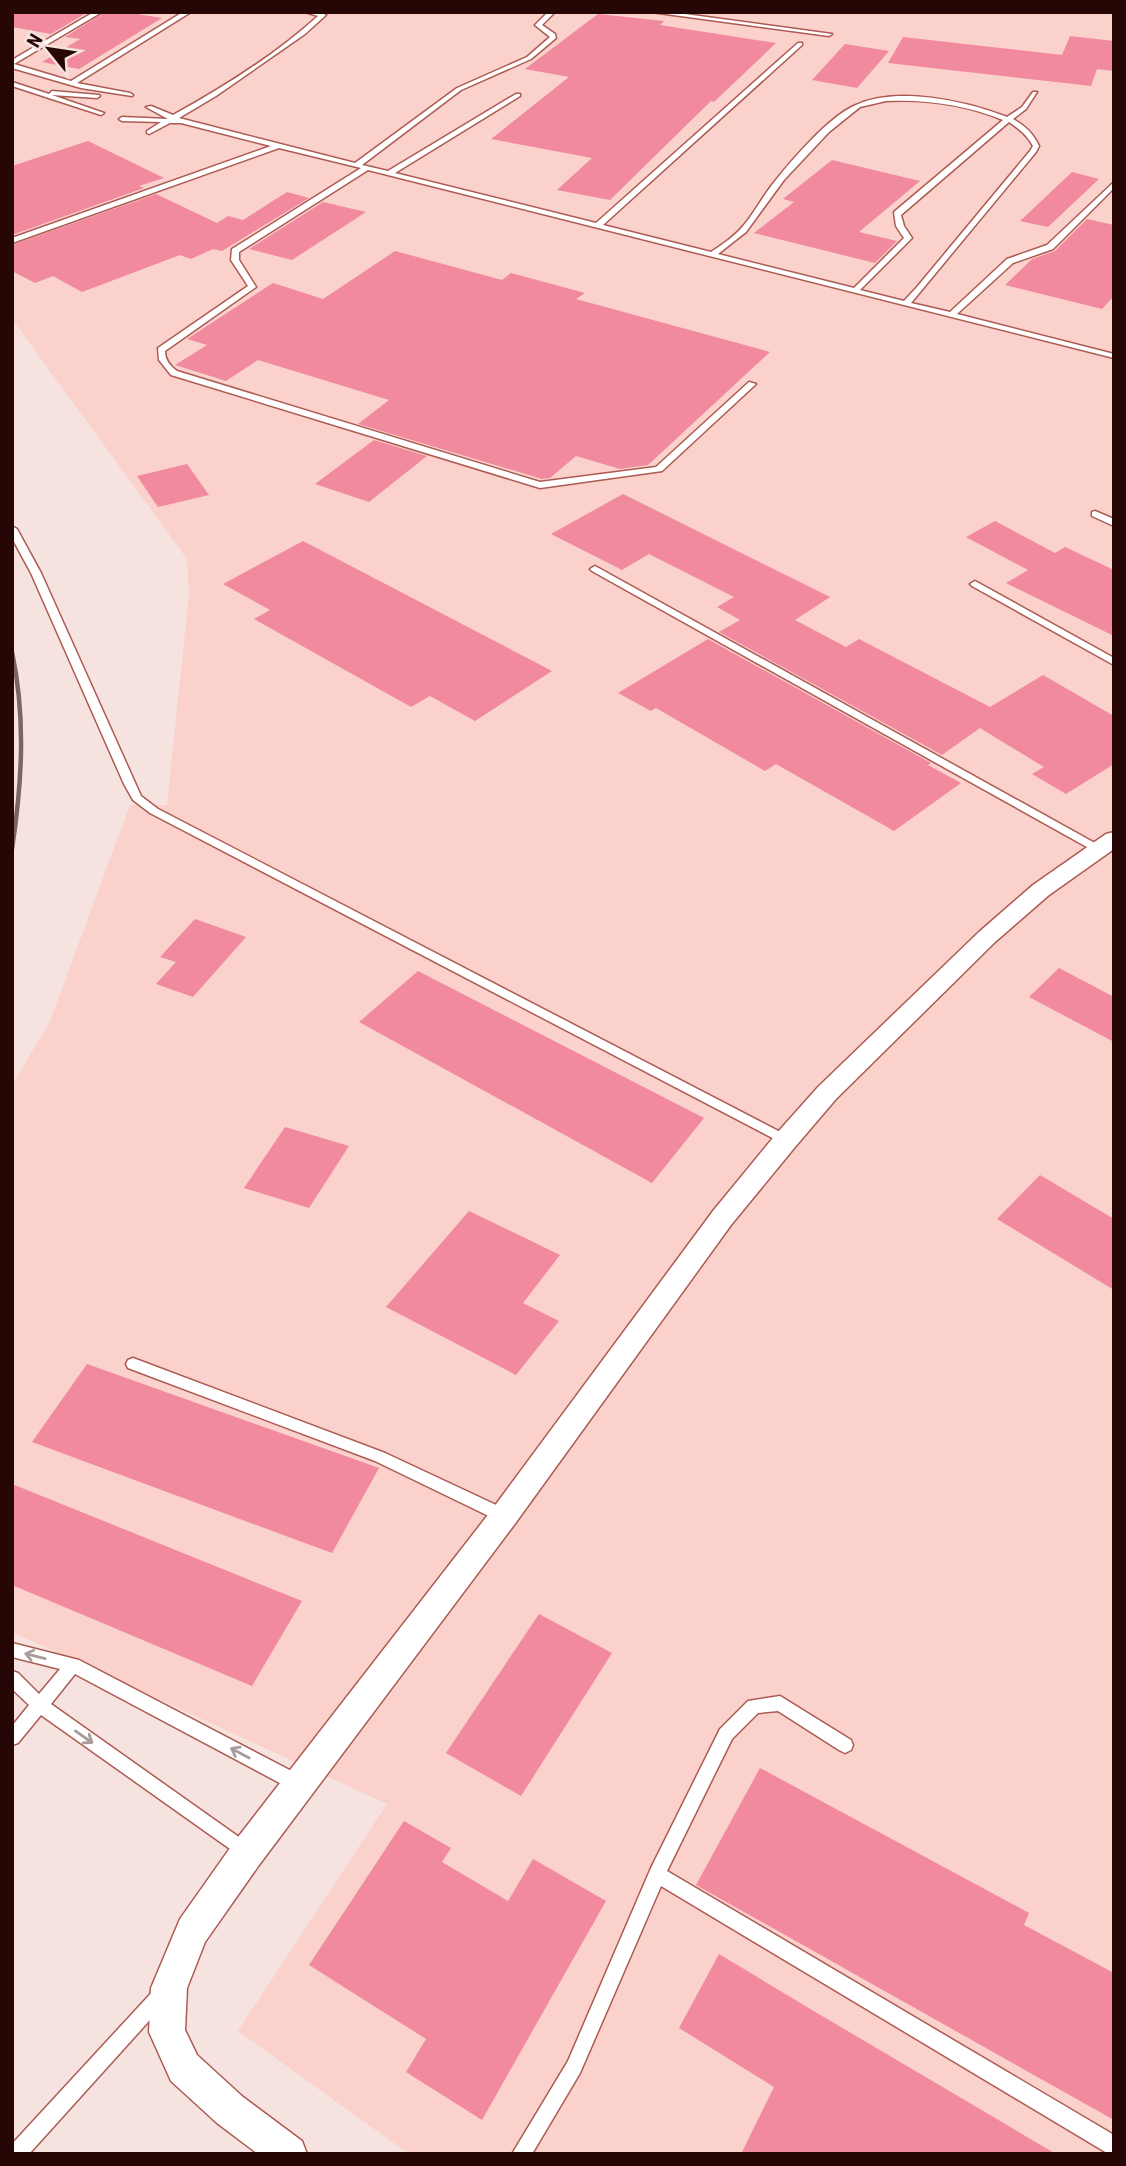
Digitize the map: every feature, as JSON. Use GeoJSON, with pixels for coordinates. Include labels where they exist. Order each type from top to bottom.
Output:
{"type":"FeatureCollection","features":[{"type":"Feature","properties":{"kind":"street"},"geometry":{"type":"LineString","coordinates":[[289,2154],[230,2110],[184,2068],[167,2032],[169,1987],[192,1931],[247,1853],[504,1516],[722,1218],[786,1140],[836,1084],[987,937],[1041,890],[1106,844]]}},
{"type":"Feature","properties":{"kind":"lane"},"geometry":{"type":"LineString","coordinates":[[12,65],[99,12]]}},
{"type":"Feature","properties":{"kind":"lane"},"geometry":{"type":"LineString","coordinates":[[72,83],[188,12]]}},
{"type":"Feature","properties":{"kind":"lane"},"geometry":{"type":"LineString","coordinates":[[149,132],[214,95],[303,33],[323,15],[308,12]]}},
{"type":"Feature","properties":{"kind":"lane"},"geometry":{"type":"LineString","coordinates":[[358,164],[459,89],[529,58],[553,38],[553,34],[538,25],[552,12]]}},
{"type":"Feature","properties":{"kind":"lane"},"geometry":{"type":"LineString","coordinates":[[654,12],[829,34]]}},
{"type":"Feature","properties":{"kind":"lane"},"geometry":{"type":"LineString","coordinates":[[599,225],[800,44]]}},
{"type":"Feature","properties":{"kind":"lane"},"geometry":{"type":"LineString","coordinates":[[12,65],[129,98],[47,93]]}},
{"type":"Feature","properties":{"kind":"lane"},"geometry":{"type":"LineString","coordinates":[[12,84],[47,93],[70,104],[101,113]]}},
{"type":"Feature","properties":{"kind":"lane"},"geometry":{"type":"LineString","coordinates":[[855,291],[908,238],[900,226],[897,214],[1024,108],[1035,93]]}},
{"type":"Feature","properties":{"kind":"lane"},"geometry":{"type":"LineString","coordinates":[[390,173],[518,95]]}},
{"type":"Feature","properties":{"kind":"lane"},"geometry":{"type":"LineString","coordinates":[[714,254],[748,225],[776,185],[838,120],[857,106],[885,100],[930,102],[961,106],[1008,120],[1029,135],[1035,146],[1033,152],[920,289],[905,303]]}},
{"type":"Feature","properties":{"kind":"lane"},"geometry":{"type":"LineString","coordinates":[[149,107],[181,121],[1114,356]]}},
{"type":"Feature","properties":{"kind":"lane"},"geometry":{"type":"LineString","coordinates":[[122,119],[181,121]]}},
{"type":"Feature","properties":{"kind":"lane"},"geometry":{"type":"LineString","coordinates":[[12,241],[280,145]]}},
{"type":"Feature","properties":{"kind":"lane"},"geometry":{"type":"LineString","coordinates":[[368,167],[235,251],[235,260],[252,288],[161,350],[160,356],[167,367],[174,373],[540,485],[659,469],[752,384]]}},
{"type":"Feature","properties":{"kind":"lane"},"geometry":{"type":"LineString","coordinates":[[951,315],[1010,261],[1050,247],[1114,184]]}},
{"type":"Feature","properties":{"kind":"lane"},"geometry":{"type":"LineString","coordinates":[[1095,514],[1114,523]]}},
{"type":"Feature","properties":{"kind":"lane"},"geometry":{"type":"LineString","coordinates":[[12,529],[41,584],[137,798],[154,811],[786,1140]]}},
{"type":"Feature","properties":{"kind":"lane"},"geometry":{"type":"LineString","coordinates":[[595,569],[1106,844]]}},
{"type":"Feature","properties":{"kind":"lane"},"geometry":{"type":"LineString","coordinates":[[975,584],[1114,662]]}},
{"type":"Feature","properties":{"kind":"lane"},"geometry":{"type":"LineString","coordinates":[[133,1364],[380,1457],[504,1516]]}},
{"type":"Feature","properties":{"kind":"lane"},"geometry":{"type":"LineString","coordinates":[[12,1650],[74,1665],[301,1784]]}},
{"type":"Feature","properties":{"kind":"lane"},"geometry":{"type":"LineString","coordinates":[[12,1738],[74,1665]]}},
{"type":"Feature","properties":{"kind":"lane"},"geometry":{"type":"LineString","coordinates":[[12,1678],[41,1706],[247,1853]]}},
{"type":"Feature","properties":{"kind":"lane"},"geometry":{"type":"LineString","coordinates":[[521,2154],[573,2067],[657,1874],[726,1734],[754,1706],[780,1703],[845,1745]]}},
{"type":"Feature","properties":{"kind":"lane"},"geometry":{"type":"LineString","coordinates":[[657,1874],[1114,2146]]}},
{"type":"Feature","properties":{"kind":"lane"},"geometry":{"type":"LineString","coordinates":[[16,2154],[169,1987]]}},
{"type":"Feature","properties":{"kind":"shaded area"},"geometry":{"type":"Polygon","coordinates":[[[12,12],[1114,12],[1114,2154],[409,2154],[238,2031],[387,1804],[12,1632],[12,1085],[50,1021],[130,805],[167,805],[189,594],[187,559],[12,319],[12,12]]]}},
{"type":"Feature","properties":{"kind":"building"},"geometry":{"type":"Polygon","coordinates":[[[12,12],[88,12],[51,34],[12,27],[12,12]]]}},
{"type":"Feature","properties":{"kind":"building"},"geometry":{"type":"Polygon","coordinates":[[[105,12],[162,18],[79,69],[42,62],[80,39],[65,37],[105,12]]]}},
{"type":"Feature","properties":{"kind":"building"},"geometry":{"type":"Polygon","coordinates":[[[598,14],[664,21],[660,25],[776,43],[714,102],[711,101],[610,200],[557,190],[592,158],[491,139],[569,77],[525,69],[598,14]]]}},
{"type":"Feature","properties":{"kind":"building"},"geometry":{"type":"Polygon","coordinates":[[[1070,36],[1114,41],[1114,71],[1097,69],[1091,86],[888,63],[903,37],[1062,55],[1070,36]]]}},
{"type":"Feature","properties":{"kind":"building"},"geometry":{"type":"Polygon","coordinates":[[[845,44],[889,51],[857,88],[812,80],[845,44]]]}},
{"type":"Feature","properties":{"kind":"building"},"geometry":{"type":"Polygon","coordinates":[[[88,141],[164,178],[139,186],[144,188],[12,235],[12,166],[88,141]]]}},
{"type":"Feature","properties":{"kind":"building"},"geometry":{"type":"Polygon","coordinates":[[[832,160],[920,181],[859,232],[897,241],[875,263],[754,233],[794,202],[783,199],[832,160]]]}},
{"type":"Feature","properties":{"kind":"building"},"geometry":{"type":"Polygon","coordinates":[[[1072,172],[1099,179],[1048,227],[1020,221],[1072,172]]]}},
{"type":"Feature","properties":{"kind":"building"},"geometry":{"type":"Polygon","coordinates":[[[287,192],[309,198],[222,251],[213,249],[191,259],[180,255],[82,292],[53,276],[35,283],[12,271],[12,245],[156,194],[217,223],[228,216],[243,220],[287,192]]]}},
{"type":"Feature","properties":{"kind":"building"},"geometry":{"type":"Polygon","coordinates":[[[323,202],[366,212],[292,260],[249,249],[323,202]]]}},
{"type":"Feature","properties":{"kind":"building"},"geometry":{"type":"Polygon","coordinates":[[[1087,219],[1114,225],[1114,296],[1102,309],[1005,285],[1032,259],[1055,251],[1087,219]]]}},
{"type":"Feature","properties":{"kind":"building"},"geometry":{"type":"Polygon","coordinates":[[[395,251],[502,280],[511,273],[585,293],[576,299],[770,352],[648,465],[620,469],[576,456],[550,478],[542,479],[358,424],[389,400],[258,360],[226,381],[175,365],[207,345],[187,339],[273,283],[323,299],[395,251]]]}},
{"type":"Feature","properties":{"kind":"building"},"geometry":{"type":"Polygon","coordinates":[[[374,440],[427,456],[369,502],[315,484],[374,440]]]}},
{"type":"Feature","properties":{"kind":"building"},"geometry":{"type":"Polygon","coordinates":[[[187,464],[209,495],[158,507],[137,476],[187,464]]]}},
{"type":"Feature","properties":{"kind":"building"},"geometry":{"type":"Polygon","coordinates":[[[623,494],[830,597],[795,620],[846,647],[859,639],[990,707],[1043,675],[1114,716],[1114,764],[1066,794],[1032,774],[1044,767],[980,728],[942,755],[719,632],[740,620],[717,607],[734,597],[649,554],[622,570],[551,534],[623,494]]]}},
{"type":"Feature","properties":{"kind":"building"},"geometry":{"type":"Polygon","coordinates":[[[995,521],[1055,553],[1065,547],[1114,570],[1114,636],[1006,583],[1028,570],[966,537],[995,521]]]}},
{"type":"Feature","properties":{"kind":"building"},"geometry":{"type":"Polygon","coordinates":[[[303,541],[552,671],[475,721],[430,696],[411,707],[254,619],[270,610],[223,584],[303,541]]]}},
{"type":"Feature","properties":{"kind":"building"},"geometry":{"type":"Polygon","coordinates":[[[708,639],[931,763],[928,765],[961,783],[894,831],[776,764],[765,771],[656,708],[651,711],[618,693],[708,639]]]}},
{"type":"Feature","properties":{"kind":"building"},"geometry":{"type":"Polygon","coordinates":[[[195,919],[246,937],[193,997],[156,984],[176,962],[160,957],[195,919]]]}},
{"type":"Feature","properties":{"kind":"building"},"geometry":{"type":"Polygon","coordinates":[[[1059,968],[1114,997],[1114,1042],[1029,997],[1059,968]]]}},
{"type":"Feature","properties":{"kind":"building"},"geometry":{"type":"Polygon","coordinates":[[[418,971],[704,1118],[652,1183],[359,1022],[418,971]]]}},
{"type":"Feature","properties":{"kind":"building"},"geometry":{"type":"Polygon","coordinates":[[[285,1127],[349,1146],[309,1208],[244,1188],[285,1127]]]}},
{"type":"Feature","properties":{"kind":"building"},"geometry":{"type":"Polygon","coordinates":[[[1040,1175],[1114,1219],[1114,1290],[997,1219],[1040,1175]]]}},
{"type":"Feature","properties":{"kind":"building"},"geometry":{"type":"Polygon","coordinates":[[[469,1211],[560,1255],[523,1303],[559,1321],[516,1375],[386,1307],[469,1211]]]}},
{"type":"Feature","properties":{"kind":"building"},"geometry":{"type":"Polygon","coordinates":[[[87,1364],[379,1468],[332,1553],[32,1442],[87,1364]]]}},
{"type":"Feature","properties":{"kind":"building"},"geometry":{"type":"Polygon","coordinates":[[[12,1484],[302,1601],[252,1686],[12,1585],[12,1484]]]}},
{"type":"Feature","properties":{"kind":"building"},"geometry":{"type":"Polygon","coordinates":[[[539,1614],[612,1653],[521,1796],[446,1753],[539,1614]]]}},
{"type":"Feature","properties":{"kind":"building"},"geometry":{"type":"Polygon","coordinates":[[[760,1768],[1029,1913],[1024,1925],[1114,1973],[1114,2120],[696,1885],[760,1768]]]}},
{"type":"Feature","properties":{"kind":"building"},"geometry":{"type":"Polygon","coordinates":[[[404,1821],[451,1848],[442,1862],[508,1901],[533,1859],[606,1901],[482,2120],[406,2072],[426,2039],[309,1965],[404,1821]]]}},
{"type":"Feature","properties":{"kind":"building"},"geometry":{"type":"Polygon","coordinates":[[[719,1954],[1056,2154],[741,2154],[774,2087],[679,2028],[719,1954]]]}},
{"type":"Feature","properties":{"kind":"railway"},"geometry":{"type":"LineString","coordinates":[[12,652],[21,726],[18,800],[12,849]]}}]}
